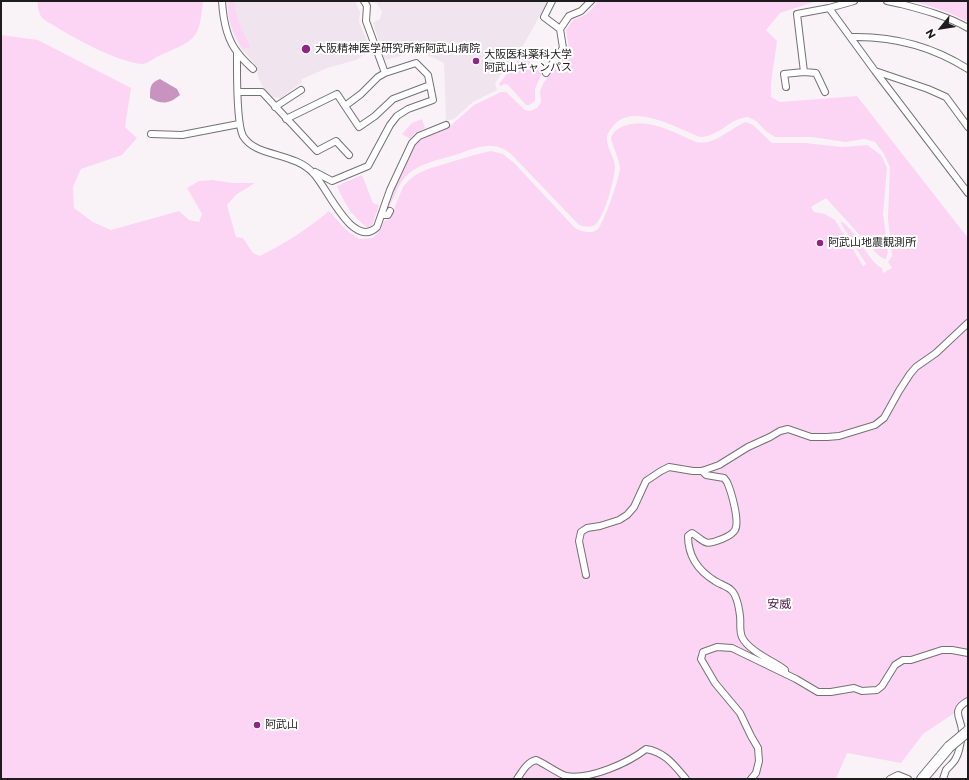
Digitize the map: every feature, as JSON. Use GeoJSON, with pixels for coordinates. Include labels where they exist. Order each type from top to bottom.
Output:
{"type":"FeatureCollection","features":[{"type":"Feature","properties":{"kind":"main road"},"geometry":{"type":"LineString","coordinates":[[922,779],[965,729]]}},
{"type":"Feature","properties":{"kind":"street"},"geometry":{"type":"LineString","coordinates":[[222,1],[226,28],[237,52],[253,69]]}},
{"type":"Feature","properties":{"kind":"street"},"geometry":{"type":"LineString","coordinates":[[364,1],[368,6],[366,21],[385,73]]}},
{"type":"Feature","properties":{"kind":"street"},"geometry":{"type":"LineString","coordinates":[[546,73],[563,48],[560,29],[544,17],[552,1]]}},
{"type":"Feature","properties":{"kind":"street"},"geometry":{"type":"LineString","coordinates":[[560,29],[568,18],[583,9],[591,1]]}},
{"type":"Feature","properties":{"kind":"street"},"geometry":{"type":"LineString","coordinates":[[804,72],[797,14],[829,8],[854,1]]}},
{"type":"Feature","properties":{"kind":"street"},"geometry":{"type":"LineString","coordinates":[[887,1],[900,2],[926,10],[956,21],[968,28]]}},
{"type":"Feature","properties":{"kind":"street"},"geometry":{"type":"LineString","coordinates":[[829,8],[968,193]]}},
{"type":"Feature","properties":{"kind":"street"},"geometry":{"type":"LineString","coordinates":[[851,37],[870,36],[910,43],[952,59],[968,69]]}},
{"type":"Feature","properties":{"kind":"street"},"geometry":{"type":"LineString","coordinates":[[237,52],[239,124],[242,134],[251,145],[257,149],[294,159],[332,182],[368,166],[390,125],[397,116],[405,110],[433,100],[428,75],[416,63],[385,73],[378,77],[361,94],[345,106]]}},
{"type":"Feature","properties":{"kind":"street"},"geometry":{"type":"LineString","coordinates":[[875,70],[946,97],[968,127]]}},
{"type":"Feature","properties":{"kind":"street"},"geometry":{"type":"LineString","coordinates":[[786,87],[784,74],[804,72],[816,73],[825,92]]}},
{"type":"Feature","properties":{"kind":"street"},"geometry":{"type":"LineString","coordinates":[[286,120],[337,94],[358,127],[375,116],[394,98],[430,85]]}},
{"type":"Feature","properties":{"kind":"street"},"geometry":{"type":"LineString","coordinates":[[275,107],[301,90]]}},
{"type":"Feature","properties":{"kind":"street"},"geometry":{"type":"LineString","coordinates":[[238,92],[262,92],[286,120],[317,151],[336,141],[349,155]]}},
{"type":"Feature","properties":{"kind":"street"},"geometry":{"type":"LineString","coordinates":[[151,134],[182,135],[239,124]]}},
{"type":"Feature","properties":{"kind":"street"},"geometry":{"type":"LineString","coordinates":[[310,169],[344,217],[356,230],[362,233],[372,232],[377,227],[390,190],[412,143],[422,135],[446,125]]}},
{"type":"Feature","properties":{"kind":"street"},"geometry":{"type":"LineString","coordinates":[[382,215],[388,215],[390,211]]}},
{"type":"Feature","properties":{"kind":"street"},"geometry":{"type":"LineString","coordinates":[[586,575],[579,541],[581,532],[587,528],[600,526],[619,520],[627,515],[634,507],[646,481],[661,471],[669,467],[675,467],[687,471],[702,471],[719,465],[748,447],[780,431],[788,429],[810,437],[827,437],[839,436],[875,425],[884,418],[899,391],[916,367],[936,353],[968,323]]}},
{"type":"Feature","properties":{"kind":"street"},"geometry":{"type":"LineString","coordinates":[[702,471],[706,476],[724,478],[727,482],[735,513],[736,526],[735,530],[729,536],[712,543],[701,541],[692,533],[690,534],[688,536],[688,542],[691,557],[709,577],[731,589],[735,595],[740,616],[740,630],[746,643],[785,670],[785,673]]}},
{"type":"Feature","properties":{"kind":"street"},"geometry":{"type":"LineString","coordinates":[[751,779],[756,773],[759,761],[758,748],[740,713],[712,678],[701,659],[703,652],[717,647],[732,648],[785,673],[818,692],[831,692],[854,688],[862,691],[877,690],[882,686],[895,665],[903,660],[911,660],[942,650],[968,653]]}},
{"type":"Feature","properties":{"kind":"street"},"geometry":{"type":"LineString","coordinates":[[965,729],[958,717],[957,712],[960,707],[968,701]]}},
{"type":"Feature","properties":{"kind":"street"},"geometry":{"type":"LineString","coordinates":[[943,779],[947,770],[956,759],[962,733],[968,722]]}},
{"type":"Feature","properties":{"kind":"street"},"geometry":{"type":"LineString","coordinates":[[518,779],[527,765],[536,760],[566,776],[590,776],[621,765],[646,749],[657,751],[668,759],[686,779]]}},
{"type":"Feature","properties":{"kind":"street"},"geometry":{"type":"LineString","coordinates":[[890,779],[898,775],[908,779]]}},
{"type":"Feature","properties":{"kind":"shaded area"},"geometry":{"type":"Polygon","coordinates":[[[38,1],[203,1],[200,24],[194,37],[182,45],[147,63],[142,64],[121,59],[96,49],[46,21],[40,14],[38,1]]]}},
{"type":"Feature","properties":{"kind":"shaded area","name":"大阪精神医学研究所新阿武山病院"},"geometry":{"type":"Polygon","coordinates":[[[227,1],[355,1],[360,12],[359,22],[371,50],[356,60],[327,68],[302,79],[301,83],[281,98],[270,97],[258,77],[257,67],[240,47],[233,33],[229,21],[227,1]]]}},
{"type":"Feature","properties":{"kind":"shaded area"},"geometry":{"type":"Polygon","coordinates":[[[228,1],[234,1],[238,21],[250,47],[244,49],[234,33],[230,20],[228,1]]]}},
{"type":"Feature","properties":{"kind":"shaded area","name":"大阪医科薬科大学 阿武山キャンパス"},"geometry":{"type":"Polygon","coordinates":[[[373,1],[548,1],[523,46],[520,47],[495,83],[497,90],[473,102],[454,119],[446,121],[444,63],[413,48],[401,56],[385,60],[373,23],[380,19],[382,12],[377,3],[373,1]]]}},
{"type":"Feature","properties":{"kind":"shaded area"},"geometry":{"type":"Polygon","coordinates":[[[597,1],[817,1],[780,13],[766,30],[777,41],[772,76],[771,97],[780,102],[857,96],[968,238],[968,704],[923,734],[901,763],[847,753],[836,779],[1,779],[1,35],[38,40],[131,88],[125,127],[137,138],[122,155],[81,169],[73,187],[74,208],[93,222],[111,230],[179,211],[189,220],[199,222],[202,214],[187,188],[199,181],[212,180],[233,183],[255,183],[237,194],[227,205],[236,237],[243,238],[253,253],[260,256],[313,224],[329,211],[346,230],[359,239],[373,238],[380,230],[384,221],[391,218],[403,187],[417,174],[428,169],[491,151],[503,154],[515,164],[575,228],[592,232],[598,229],[601,225],[615,189],[620,168],[611,138],[618,129],[624,126],[643,123],[661,127],[696,142],[703,143],[716,139],[746,122],[753,125],[772,143],[805,143],[842,147],[867,145],[881,155],[887,168],[883,214],[888,252],[886,259],[882,258],[876,253],[826,198],[811,207],[814,212],[825,214],[835,220],[863,266],[866,264],[843,227],[841,221],[853,232],[872,260],[882,268],[883,273],[892,268],[888,262],[892,256],[888,218],[890,167],[884,154],[875,142],[864,139],[845,142],[812,137],[775,137],[767,132],[756,121],[748,117],[742,118],[713,134],[700,137],[670,124],[647,117],[626,117],[617,122],[612,127],[607,137],[615,166],[615,172],[603,213],[596,224],[590,227],[579,225],[511,154],[502,148],[494,146],[478,147],[430,162],[412,171],[407,175],[398,188],[387,210],[396,182],[414,145],[418,141],[448,128],[474,105],[501,92],[506,92],[525,110],[530,111],[537,108],[541,102],[540,91],[544,82],[569,50],[566,30],[573,20],[585,15],[594,7],[597,1]]]}},
{"type":"Feature","properties":{"kind":"shaded area"},"geometry":{"type":"Polygon","coordinates":[[[912,1],[968,1],[968,22],[954,15],[912,1]]]}},
{"type":"Feature","properties":{"kind":"shaded area"},"geometry":{"type":"Polygon","coordinates":[[[525,52],[530,53],[529,61],[543,71],[535,89],[535,101],[529,105],[526,105],[508,85],[505,84],[500,86],[499,84],[525,52]]]}},
{"type":"Feature","properties":{"kind":"shaded area"},"geometry":{"type":"Polygon","coordinates":[[[160,79],[177,89],[180,95],[169,102],[158,102],[150,98],[152,84],[160,79]]]}},
{"type":"Feature","properties":{"kind":"shaded area"},"geometry":{"type":"Polygon","coordinates":[[[422,119],[425,128],[415,133],[410,139],[402,134],[412,123],[422,119]]]}},
{"type":"Feature","properties":{"kind":"shaded area"},"geometry":{"type":"Polygon","coordinates":[[[362,175],[373,203],[379,205],[372,226],[367,227],[357,219],[349,209],[337,186],[362,175]]]}},
{"type":"Feature","properties":{"kind":"place","name":"大阪精神医学研究所新阿武山病院"},"geometry":{"type":"Point","coordinates":[306,49]}},
{"type":"Feature","properties":{"kind":"place","name":"大阪医科薬科大学 阿武山キャンパス"},"geometry":{"type":"Point","coordinates":[476,61]}},
{"type":"Feature","properties":{"kind":"place","name":"阿武山地震観測所"},"geometry":{"type":"Point","coordinates":[820,243]}},
{"type":"Feature","properties":{"kind":"place","name":"阿武山"},"geometry":{"type":"Point","coordinates":[257,725]}},
{"type":"Feature","properties":{"kind":"district","name":"安威"},"geometry":{"type":"Point","coordinates":[779,604]}}]}
